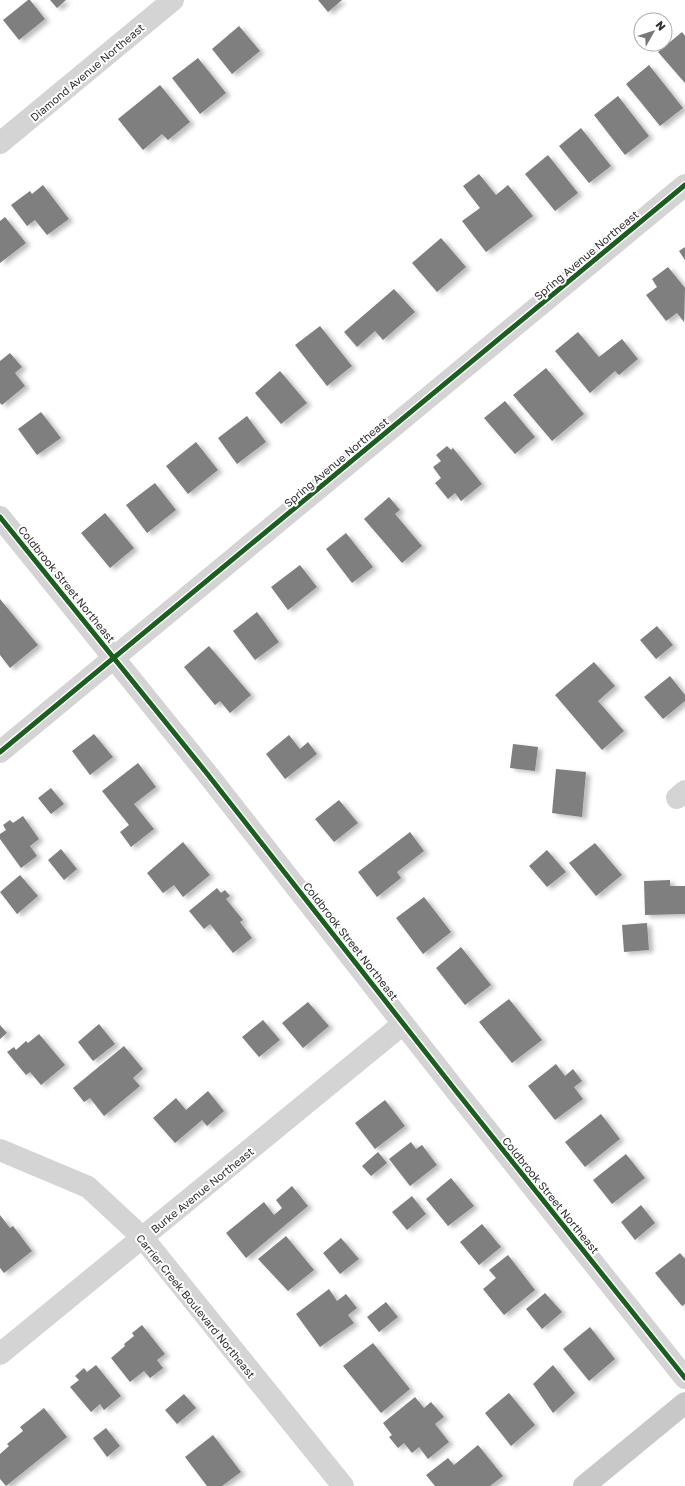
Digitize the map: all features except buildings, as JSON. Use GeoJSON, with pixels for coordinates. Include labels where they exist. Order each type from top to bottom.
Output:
{"type":"FeatureCollection","features":[{"type":"Feature","properties":{"kind":"main road"},"geometry":{"type":"LineString","coordinates":[[584,1486],[685,1403]]}},
{"type":"Feature","properties":{"kind":"street","name":"Diamond Avenue Northeast"},"geometry":{"type":"LineString","coordinates":[[0,143],[173,0]]}},
{"type":"Feature","properties":{"kind":"street","name":"Spring Avenue Northeast"},"geometry":{"type":"LineString","coordinates":[[0,752],[685,185]]}},
{"type":"Feature","properties":{"kind":"street","name":"Coldbrook Street Northeast"},"geometry":{"type":"LineString","coordinates":[[0,517],[205,771],[403,1024],[685,1378]]}},
{"type":"Feature","properties":{"kind":"street","name":"Burke Avenue Northeast"},"geometry":{"type":"LineString","coordinates":[[0,1354],[403,1024]]}},
{"type":"Feature","properties":{"kind":"street","name":"Carrier Creek Boulevard Northeast"},"geometry":{"type":"LineString","coordinates":[[0,1150],[88,1187],[143,1238],[343,1486]]}},
{"type":"Feature","properties":{"kind":"cycle path"},"geometry":{"type":"LineString","coordinates":[[0,752],[685,185]]}},
{"type":"Feature","properties":{"kind":"cycle path"},"geometry":{"type":"LineString","coordinates":[[0,517],[205,771],[456,1091],[685,1378]]}}]}
